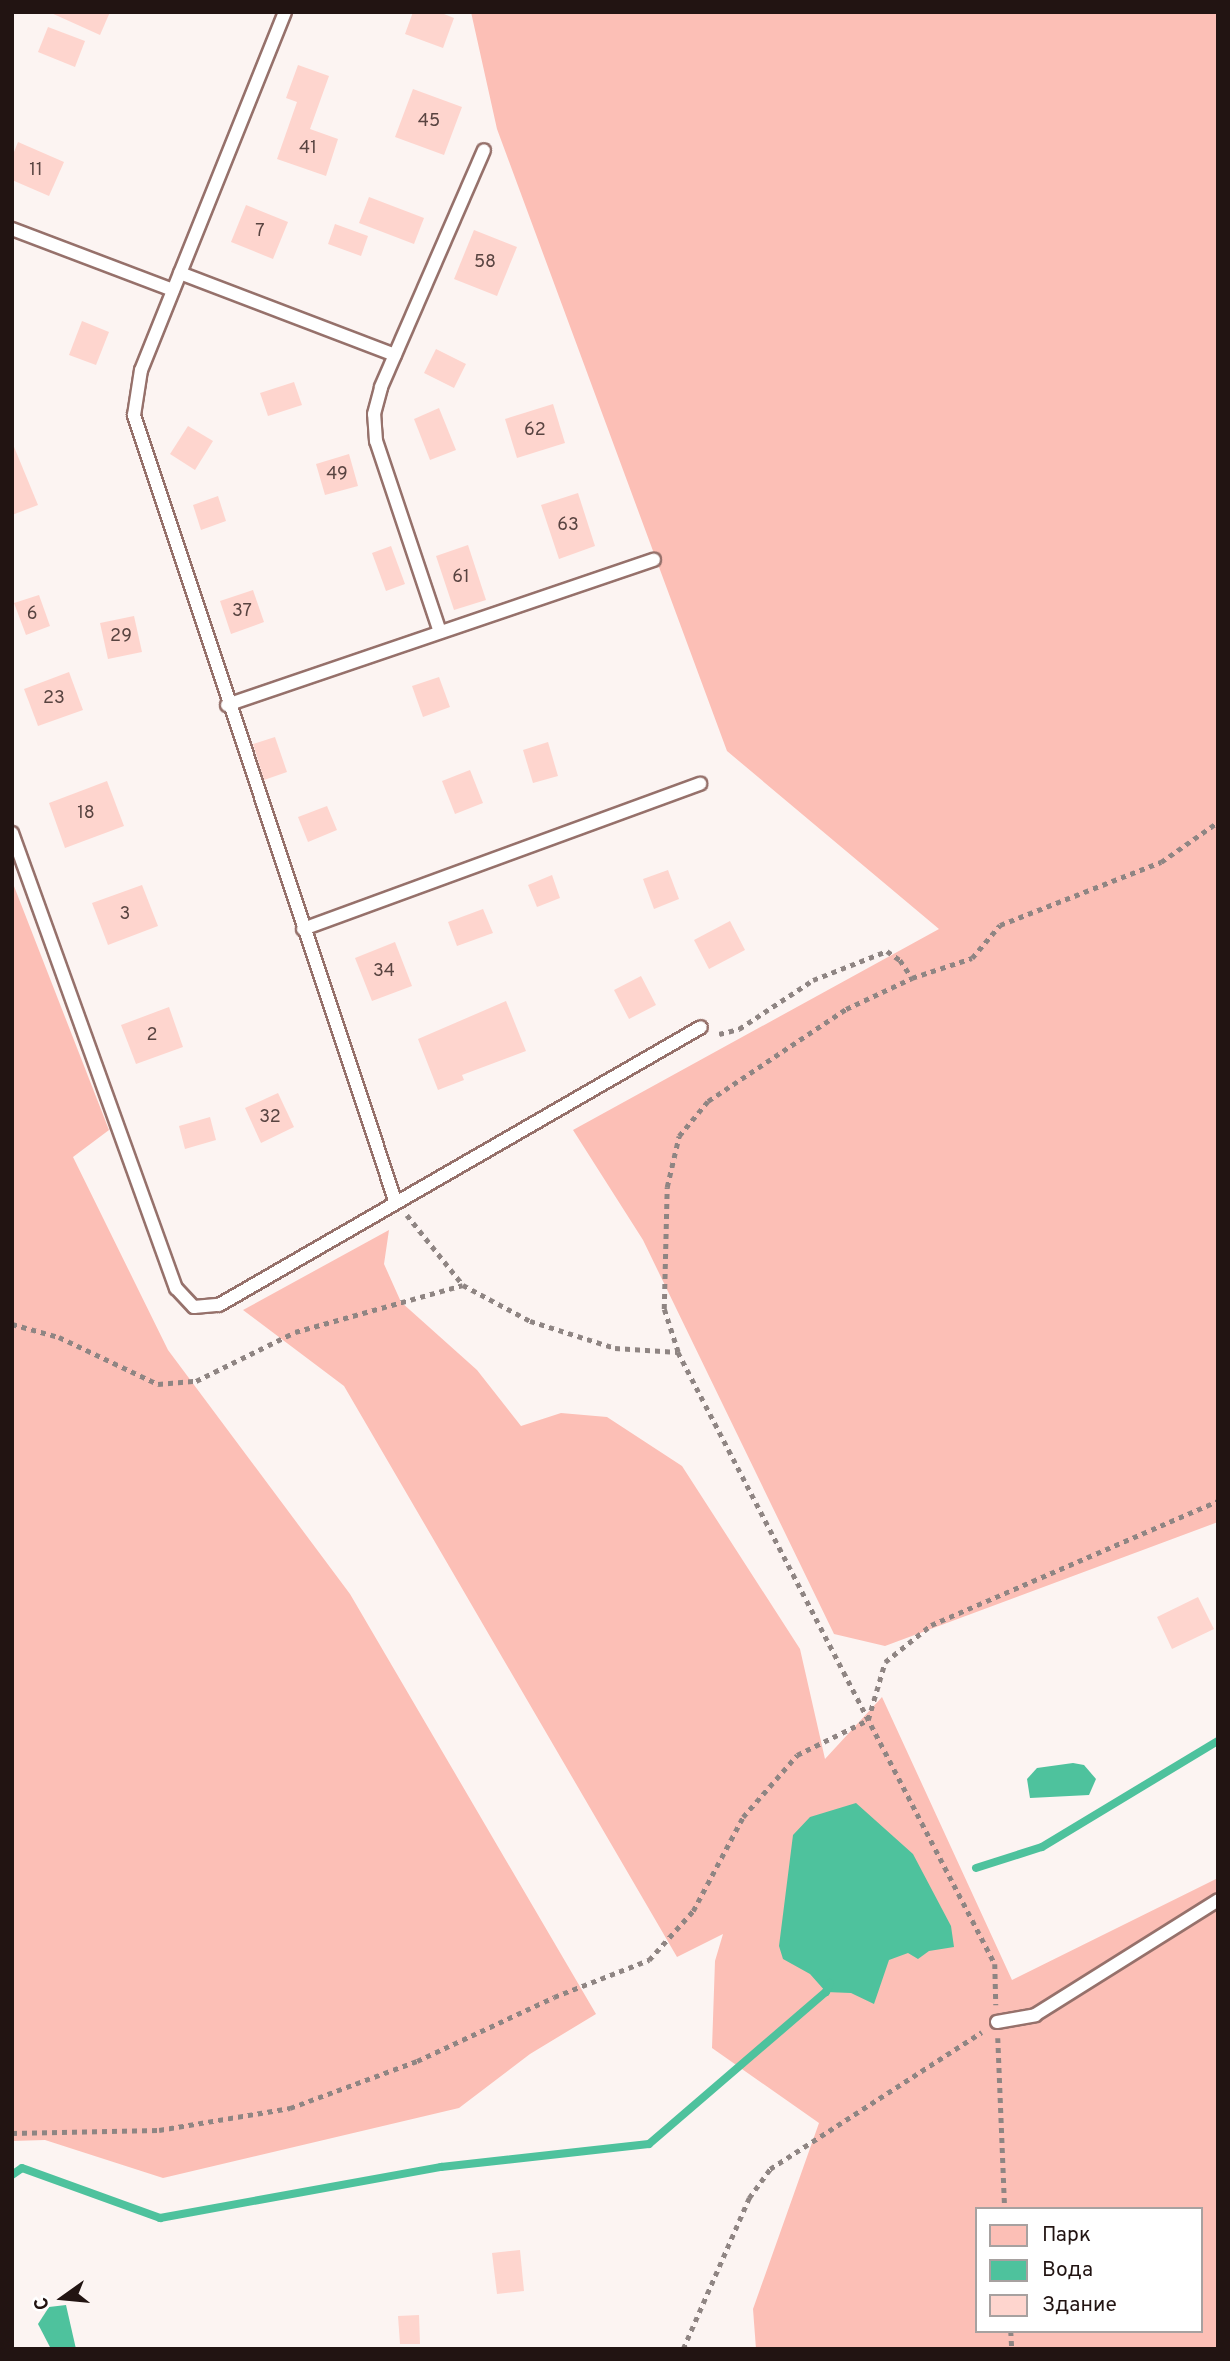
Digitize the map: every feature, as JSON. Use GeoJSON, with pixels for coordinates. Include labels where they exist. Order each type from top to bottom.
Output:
{"type":"FeatureCollection","features":[{"type":"Feature","properties":{"kind":"lane"},"geometry":{"type":"LineString","coordinates":[[285,12],[141,370],[134,415],[227,705],[397,1203]]}},
{"type":"Feature","properties":{"kind":"lane"},"geometry":{"type":"LineString","coordinates":[[440,632],[374,428],[377,400],[484,150]]}},
{"type":"Feature","properties":{"kind":"lane"},"geometry":{"type":"LineString","coordinates":[[12,229],[173,290]]}},
{"type":"Feature","properties":{"kind":"lane"},"geometry":{"type":"LineString","coordinates":[[180,273],[395,355]]}},
{"type":"Feature","properties":{"kind":"lane"},"geometry":{"type":"LineString","coordinates":[[227,705],[654,560]]}},
{"type":"Feature","properties":{"kind":"lane"},"geometry":{"type":"LineString","coordinates":[[303,929],[700,784]]}},
{"type":"Feature","properties":{"kind":"lane"},"geometry":{"type":"LineString","coordinates":[[12,833],[181,1298],[194,1307],[211,1308],[701,1027]]}},
{"type":"Feature","properties":{"kind":"lane"},"geometry":{"type":"LineString","coordinates":[[997,2022],[1035,2015],[1218,1900]]}},
{"type":"Feature","properties":{"kind":"path"},"geometry":{"type":"LineString","coordinates":[[1005,2207],[995,1964],[678,1352],[664,1309],[667,1187],[679,1136],[708,1101],[846,1009],[912,978],[972,958],[1000,925],[1161,862],[1218,822]]}},
{"type":"Feature","properties":{"kind":"path"},"geometry":{"type":"LineString","coordinates":[[701,1027],[706,1039],[739,1029],[813,980],[887,951],[900,960],[912,978]]}},
{"type":"Feature","properties":{"kind":"path"},"geometry":{"type":"LineString","coordinates":[[397,1203],[463,1285],[530,1321],[615,1348],[678,1352]]}},
{"type":"Feature","properties":{"kind":"path"},"geometry":{"type":"LineString","coordinates":[[12,1324],[59,1337],[158,1384],[196,1381],[295,1332],[463,1285]]}},
{"type":"Feature","properties":{"kind":"path"},"geometry":{"type":"LineString","coordinates":[[12,2133],[159,2130],[290,2108],[417,2061],[554,1997],[649,1961],[693,1911],[743,1817],[797,1755],[868,1720],[885,1662],[931,1625],[1218,1501]]}},
{"type":"Feature","properties":{"kind":"path"},"geometry":{"type":"LineString","coordinates":[[683,2349],[749,2198],[770,2169],[997,2022]]}},
{"type":"Feature","properties":{"kind":"green space"},"geometry":{"type":"Polygon","coordinates":[[[471,12],[1218,12],[1218,1522],[885,1646],[834,1634],[643,1240],[573,1130],[939,929],[727,751],[497,129],[471,12]]]}},
{"type":"Feature","properties":{"kind":"green space"},"geometry":{"type":"Polygon","coordinates":[[[12,881],[109,1130],[73,1157],[168,1350],[350,1594],[596,2014],[530,2054],[459,2108],[163,2178],[45,2140],[12,2141],[12,881]]]}},
{"type":"Feature","properties":{"kind":"green space"},"geometry":{"type":"Polygon","coordinates":[[[389,1230],[384,1264],[401,1302],[477,1370],[521,1426],[561,1413],[607,1417],[682,1466],[800,1649],[825,1759],[882,1697],[1012,1980],[1218,1878],[1218,2349],[756,2349],[753,2309],[819,2123],[712,2048],[715,1961],[723,1934],[677,1957],[344,1386],[243,1310],[389,1230]]]}},
{"type":"Feature","properties":{"kind":"water"},"geometry":{"type":"Polygon","coordinates":[[[1073,1763],[1084,1765],[1096,1779],[1089,1795],[1030,1798],[1027,1779],[1037,1768],[1073,1763]]]}},
{"type":"Feature","properties":{"kind":"water"},"geometry":{"type":"Polygon","coordinates":[[[856,1803],[913,1854],[951,1926],[954,1947],[929,1951],[918,1959],[908,1953],[889,1960],[874,2004],[851,1993],[826,1992],[810,1974],[783,1959],[779,1946],[793,1835],[810,1817],[856,1803]]]}},
{"type":"Feature","properties":{"kind":"water"},"geometry":{"type":"Polygon","coordinates":[[[66,2305],[76,2349],[51,2349],[38,2324],[49,2307],[66,2305]]]}},
{"type":"Feature","properties":{"kind":"building"},"geometry":{"type":"Polygon","coordinates":[[[49,12],[110,12],[100,35],[49,12]]]}},
{"type":"Feature","properties":{"kind":"building"},"geometry":{"type":"Polygon","coordinates":[[[413,12],[439,12],[454,18],[443,48],[405,34],[413,12]]]}},
{"type":"Feature","properties":{"kind":"building"},"geometry":{"type":"Polygon","coordinates":[[[48,27],[85,41],[75,67],[38,52],[48,27]]]}},
{"type":"Feature","properties":{"kind":"building"},"geometry":{"type":"Polygon","coordinates":[[[298,65],[329,76],[310,129],[338,139],[326,176],[277,159],[297,102],[286,98],[298,65]]]}},
{"type":"Feature","properties":{"kind":"building"},"geometry":{"type":"Polygon","coordinates":[[[413,89],[462,107],[444,155],[395,137],[413,89]]]}},
{"type":"Feature","properties":{"kind":"building"},"geometry":{"type":"Polygon","coordinates":[[[18,142],[64,162],[49,196],[12,180],[12,157],[18,142]]]}},
{"type":"Feature","properties":{"kind":"building"},"geometry":{"type":"Polygon","coordinates":[[[369,197],[424,218],[414,244],[359,223],[369,197]]]}},
{"type":"Feature","properties":{"kind":"building"},"geometry":{"type":"Polygon","coordinates":[[[246,205],[288,222],[273,259],[231,242],[246,205]]]}},
{"type":"Feature","properties":{"kind":"building"},"geometry":{"type":"Polygon","coordinates":[[[335,224],[368,236],[361,256],[328,244],[335,224]]]}},
{"type":"Feature","properties":{"kind":"building"},"geometry":{"type":"Polygon","coordinates":[[[474,230],[517,247],[497,296],[454,279],[474,230]]]}},
{"type":"Feature","properties":{"kind":"building"},"geometry":{"type":"Polygon","coordinates":[[[82,321],[109,332],[96,365],[69,355],[82,321]]]}},
{"type":"Feature","properties":{"kind":"building"},"geometry":{"type":"Polygon","coordinates":[[[436,349],[466,364],[454,388],[424,373],[436,349]]]}},
{"type":"Feature","properties":{"kind":"building"},"geometry":{"type":"Polygon","coordinates":[[[294,382],[302,405],[268,416],[260,393],[294,382]]]}},
{"type":"Feature","properties":{"kind":"building"},"geometry":{"type":"Polygon","coordinates":[[[553,404],[565,443],[517,458],[505,419],[553,404]]]}},
{"type":"Feature","properties":{"kind":"building"},"geometry":{"type":"Polygon","coordinates":[[[439,408],[456,450],[430,460],[414,419],[439,408]]]}},
{"type":"Feature","properties":{"kind":"building"},"geometry":{"type":"Polygon","coordinates":[[[188,426],[213,441],[195,470],[170,454],[188,426]]]}},
{"type":"Feature","properties":{"kind":"building"},"geometry":{"type":"Polygon","coordinates":[[[12,442],[38,505],[12,515],[12,442]]]}},
{"type":"Feature","properties":{"kind":"building"},"geometry":{"type":"Polygon","coordinates":[[[349,454],[358,486],[325,495],[316,464],[349,454]]]}},
{"type":"Feature","properties":{"kind":"building"},"geometry":{"type":"Polygon","coordinates":[[[578,493],[595,546],[559,559],[541,505],[578,493]]]}},
{"type":"Feature","properties":{"kind":"building"},"geometry":{"type":"Polygon","coordinates":[[[218,496],[226,521],[201,530],[193,505],[218,496]]]}},
{"type":"Feature","properties":{"kind":"building"},"geometry":{"type":"Polygon","coordinates":[[[468,545],[486,600],[454,610],[436,556],[468,545]]]}},
{"type":"Feature","properties":{"kind":"building"},"geometry":{"type":"Polygon","coordinates":[[[391,546],[405,584],[386,591],[372,553],[391,546]]]}},
{"type":"Feature","properties":{"kind":"building"},"geometry":{"type":"Polygon","coordinates":[[[253,590],[264,622],[231,634],[220,601],[253,590]]]}},
{"type":"Feature","properties":{"kind":"building"},"geometry":{"type":"Polygon","coordinates":[[[39,595],[50,626],[26,635],[14,603],[39,595]]]}},
{"type":"Feature","properties":{"kind":"building"},"geometry":{"type":"Polygon","coordinates":[[[134,616],[142,652],[108,659],[100,623],[134,616]]]}},
{"type":"Feature","properties":{"kind":"building"},"geometry":{"type":"Polygon","coordinates":[[[69,672],[83,710],[38,726],[24,689],[69,672]]]}},
{"type":"Feature","properties":{"kind":"building"},"geometry":{"type":"Polygon","coordinates":[[[439,677],[450,707],[423,717],[412,686],[439,677]]]}},
{"type":"Feature","properties":{"kind":"building"},"geometry":{"type":"Polygon","coordinates":[[[275,737],[287,772],[264,780],[253,744],[275,737]]]}},
{"type":"Feature","properties":{"kind":"building"},"geometry":{"type":"Polygon","coordinates":[[[548,742],[558,776],[533,783],[523,750],[548,742]]]}},
{"type":"Feature","properties":{"kind":"building"},"geometry":{"type":"Polygon","coordinates":[[[470,770],[483,803],[455,814],[442,781],[470,770]]]}},
{"type":"Feature","properties":{"kind":"building"},"geometry":{"type":"Polygon","coordinates":[[[107,781],[124,826],[65,848],[49,803],[107,781]]]}},
{"type":"Feature","properties":{"kind":"building"},"geometry":{"type":"Polygon","coordinates":[[[327,806],[337,830],[308,842],[298,817],[327,806]]]}},
{"type":"Feature","properties":{"kind":"building"},"geometry":{"type":"Polygon","coordinates":[[[668,870],[679,899],[654,909],[643,879],[668,870]]]}},
{"type":"Feature","properties":{"kind":"building"},"geometry":{"type":"Polygon","coordinates":[[[552,875],[560,898],[537,907],[528,885],[552,875]]]}},
{"type":"Feature","properties":{"kind":"building"},"geometry":{"type":"Polygon","coordinates":[[[142,885],[158,926],[108,945],[92,903],[142,885]]]}},
{"type":"Feature","properties":{"kind":"building"},"geometry":{"type":"Polygon","coordinates":[[[483,909],[493,933],[457,946],[448,922],[483,909]]]}},
{"type":"Feature","properties":{"kind":"building"},"geometry":{"type":"Polygon","coordinates":[[[730,921],[745,950],[709,969],[694,940],[730,921]]]}},
{"type":"Feature","properties":{"kind":"building"},"geometry":{"type":"Polygon","coordinates":[[[395,942],[412,986],[372,1001],[355,958],[395,942]]]}},
{"type":"Feature","properties":{"kind":"building"},"geometry":{"type":"Polygon","coordinates":[[[641,976],[656,1005],[629,1019],[614,990],[641,976]]]}},
{"type":"Feature","properties":{"kind":"building"},"geometry":{"type":"Polygon","coordinates":[[[506,1001],[526,1051],[462,1075],[464,1080],[438,1090],[418,1039],[506,1001]]]}},
{"type":"Feature","properties":{"kind":"building"},"geometry":{"type":"Polygon","coordinates":[[[169,1007],[183,1047],[136,1064],[121,1025],[169,1007]]]}},
{"type":"Feature","properties":{"kind":"building"},"geometry":{"type":"Polygon","coordinates":[[[278,1093],[294,1127],[261,1143],[245,1108],[278,1093]]]}},
{"type":"Feature","properties":{"kind":"building"},"geometry":{"type":"Polygon","coordinates":[[[210,1117],[216,1140],[185,1149],[179,1126],[210,1117]]]}},
{"type":"Feature","properties":{"kind":"building"},"geometry":{"type":"Polygon","coordinates":[[[1198,1597],[1214,1629],[1172,1649],[1157,1617],[1198,1597]]]}},
{"type":"Feature","properties":{"kind":"building"},"geometry":{"type":"Polygon","coordinates":[[[520,2250],[524,2291],[497,2294],[492,2253],[520,2250]]]}},
{"type":"Feature","properties":{"kind":"building"},"geometry":{"type":"Polygon","coordinates":[[[419,2315],[420,2344],[400,2344],[398,2316],[419,2315]]]}},
{"type":"Feature","properties":{"kind":"waterway"},"geometry":{"type":"LineString","coordinates":[[976,1868],[1042,1847],[1218,1741]]}},
{"type":"Feature","properties":{"kind":"waterway"},"geometry":{"type":"LineString","coordinates":[[12,2175],[22,2168],[160,2218],[441,2167],[649,2144],[826,1992],[830,1983]]}}]}
